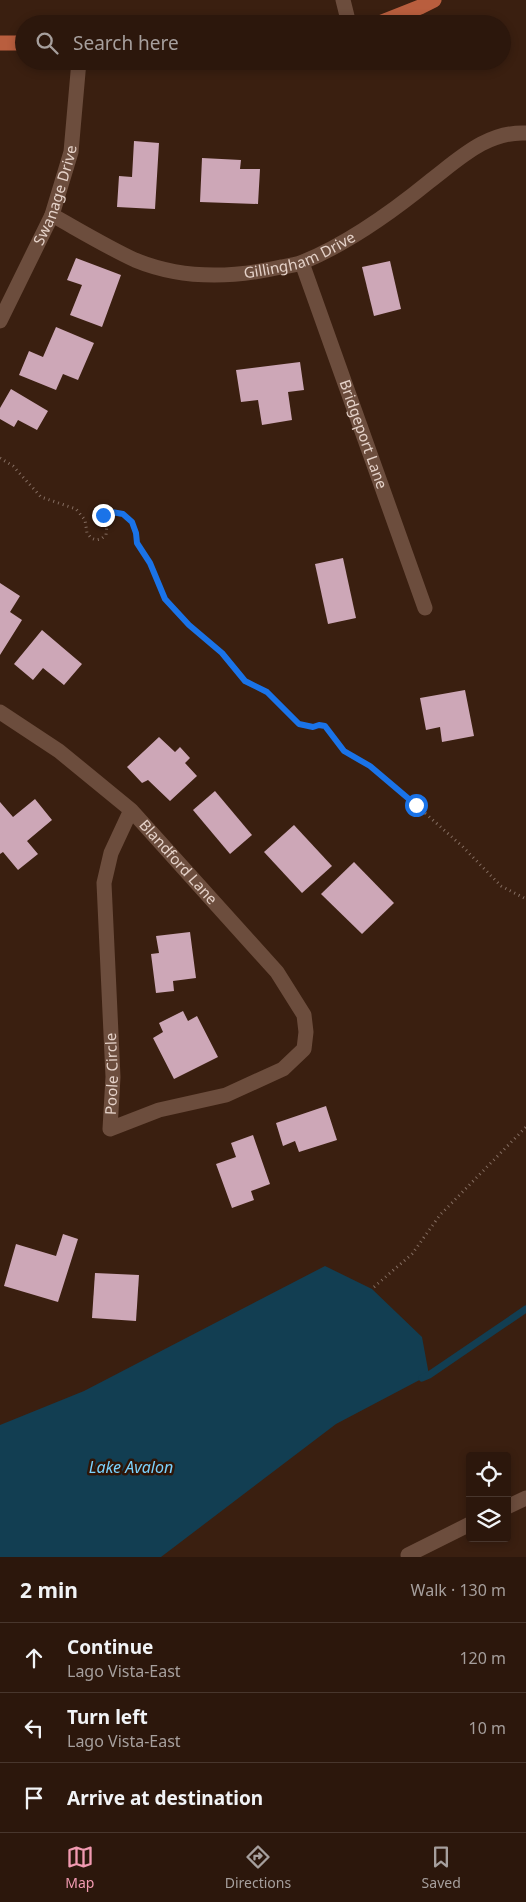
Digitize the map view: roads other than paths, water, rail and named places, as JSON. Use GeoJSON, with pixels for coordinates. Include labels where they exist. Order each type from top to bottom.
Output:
{"type":"FeatureCollection","features":[{"type":"Feature","properties":{"kind":"main road"},"geometry":{"type":"LineString","coordinates":[[400,15],[434,0]]}},
{"type":"Feature","properties":{"kind":"main road"},"geometry":{"type":"LineString","coordinates":[[0,42],[15,43]]}},
{"type":"Feature","properties":{"kind":"street"},"geometry":{"type":"LineString","coordinates":[[343,0],[347,15]]}},
{"type":"Feature","properties":{"kind":"street","name":"Swanage Drive"},"geometry":{"type":"LineString","coordinates":[[0,322],[52,215],[71,152],[78,70]]}},
{"type":"Feature","properties":{"kind":"street","name":"Gillingham Drive"},"geometry":{"type":"LineString","coordinates":[[52,215],[136,260],[177,272],[222,276],[263,271],[302,262],[366,229],[470,149],[497,136],[526,133]]}},
{"type":"Feature","properties":{"kind":"street","name":"Bridgeport Lane"},"geometry":{"type":"LineString","coordinates":[[302,262],[425,608]]}},
{"type":"Feature","properties":{"kind":"street","name":"Blandford Lane"},"geometry":{"type":"LineString","coordinates":[[0,712],[59,751],[131,810],[277,972],[304,1014],[306,1032],[304,1049]]}},
{"type":"Feature","properties":{"kind":"street","name":"Poole Circle"},"geometry":{"type":"LineString","coordinates":[[131,810],[111,852],[104,883],[113,1077],[110,1129],[158,1110],[226,1095],[283,1069],[304,1049]]}},
{"type":"Feature","properties":{"kind":"street"},"geometry":{"type":"LineString","coordinates":[[511,1505],[526,1498]]}},
{"type":"Feature","properties":{"kind":"street"},"geometry":{"type":"LineString","coordinates":[[408,1555],[466,1526]]}},
{"type":"Feature","properties":{"kind":"water","name":"Lake Avalon"},"geometry":{"type":"Polygon","coordinates":[[[325,1266],[372,1289],[422,1337],[429,1375],[336,1424],[161,1557],[0,1557],[0,1425],[84,1391],[325,1266]]]}},
{"type":"Feature","properties":{"kind":"waterway"},"geometry":{"type":"LineString","coordinates":[[422,1378],[526,1309]]}}]}
